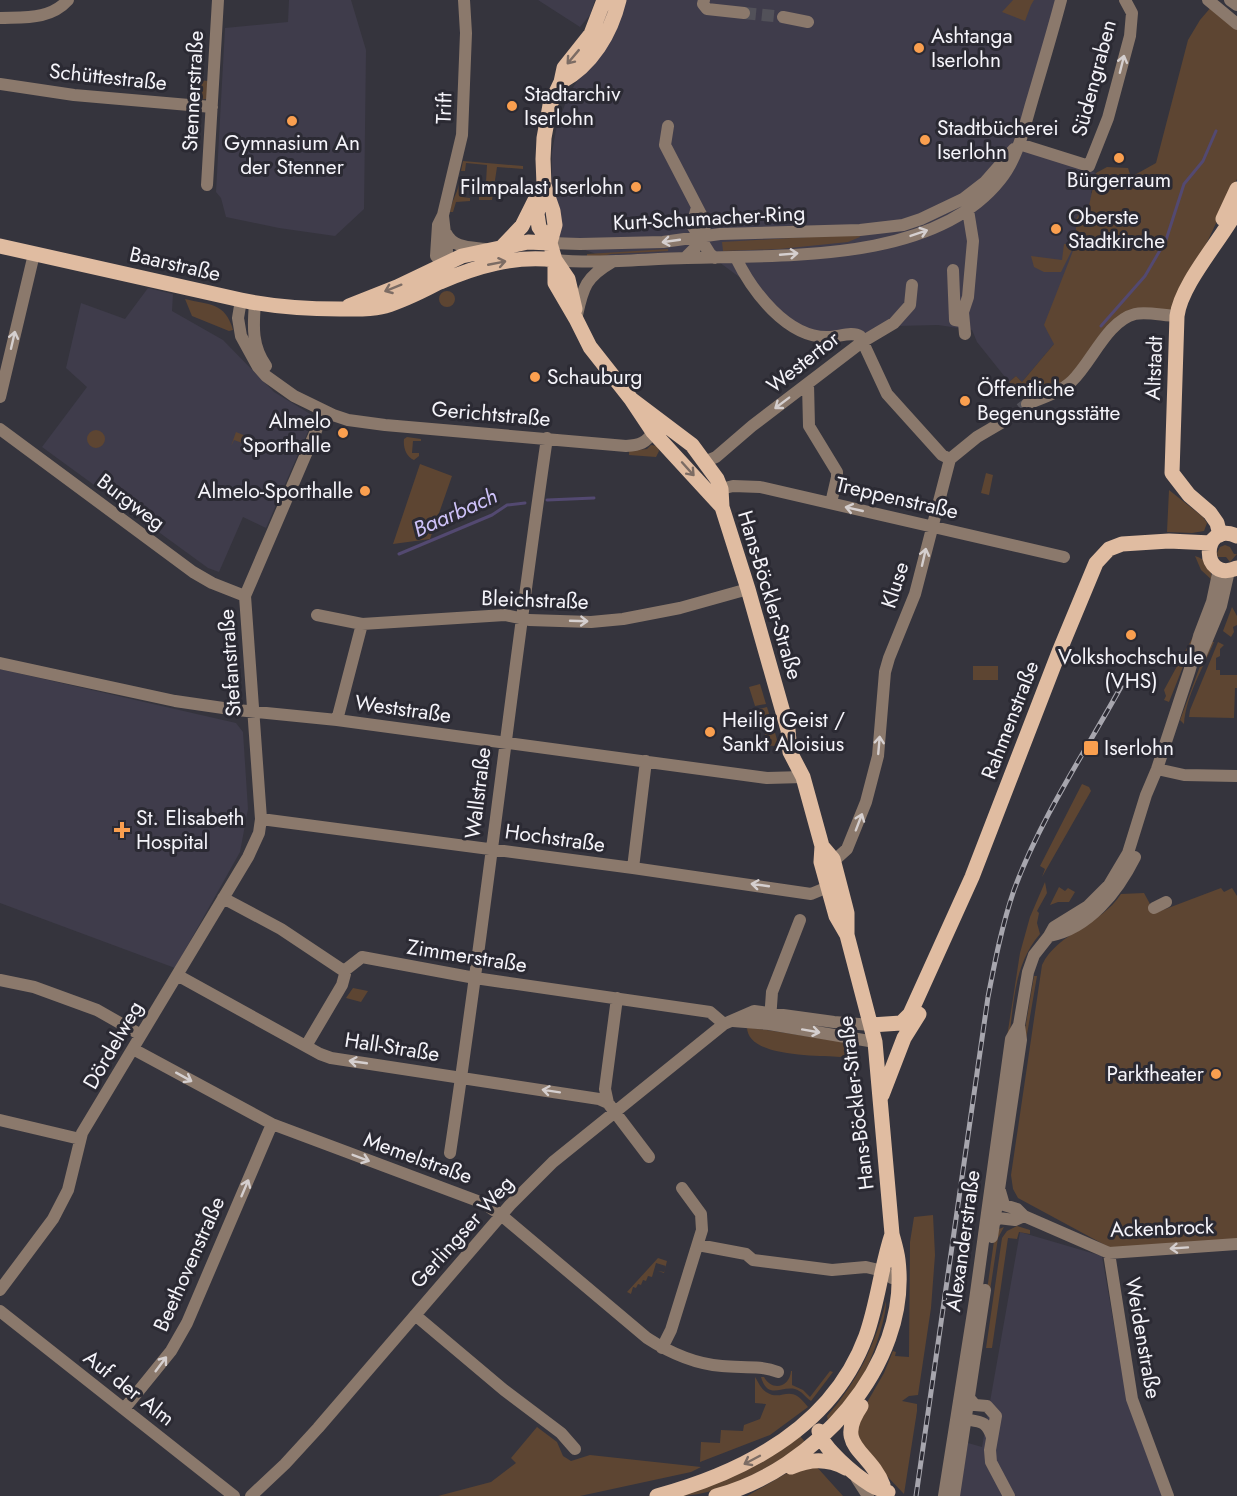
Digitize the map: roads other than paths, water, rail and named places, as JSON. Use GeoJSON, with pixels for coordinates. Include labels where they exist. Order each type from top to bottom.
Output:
{"type":"FeatureCollection","features":[{"type":"Feature","properties":{"kind":"main road"},"geometry":{"type":"LineString","coordinates":[[555,260],[550,243],[539,227],[537,214],[544,185],[543,159],[547,119],[564,68],[586,42],[596,24],[604,0]]}},
{"type":"Feature","properties":{"kind":"main road"},"geometry":{"type":"LineString","coordinates":[[561,82],[574,75],[603,41],[619,0]]}},
{"type":"Feature","properties":{"kind":"main road"},"geometry":{"type":"LineString","coordinates":[[544,185],[555,225],[550,243]]}},
{"type":"Feature","properties":{"kind":"main road"},"geometry":{"type":"LineString","coordinates":[[503,246],[522,226],[544,185]]}},
{"type":"Feature","properties":{"kind":"main road","name":"Altstadt"},"geometry":{"type":"LineString","coordinates":[[1209,254],[1236,192]]}},
{"type":"Feature","properties":{"kind":"main road","name":"Altstadt"},"geometry":{"type":"LineString","coordinates":[[1228,569],[1212,563],[1222,541],[1225,519],[1217,508],[1184,488],[1175,479],[1172,469],[1177,316],[1184,295],[1237,210]]}},
{"type":"Feature","properties":{"kind":"main road","name":"Baarstraße"},"geometry":{"type":"LineString","coordinates":[[342,309],[397,287],[462,256],[528,242],[550,243]]}},
{"type":"Feature","properties":{"kind":"main road","name":"Baarstraße"},"geometry":{"type":"LineString","coordinates":[[0,246],[248,302],[304,309],[361,310],[380,307],[402,300],[478,267],[532,257],[555,260]]}},
{"type":"Feature","properties":{"kind":"main road","name":"Hans-Böckler-Straße"},"geometry":{"type":"LineString","coordinates":[[555,260],[568,279],[576,319]]}},
{"type":"Feature","properties":{"kind":"main road","name":"Hans-Böckler-Straße"},"geometry":{"type":"LineString","coordinates":[[555,260],[555,283],[590,347],[631,399],[653,432],[722,507]]}},
{"type":"Feature","properties":{"kind":"main road","name":"Hans-Böckler-Straße"},"geometry":{"type":"LineString","coordinates":[[631,399],[692,446],[717,479],[721,489],[722,507],[788,730],[790,752],[803,777],[822,846],[821,862],[834,889],[875,1042],[892,1234],[898,1258],[898,1296],[892,1326],[877,1364],[861,1393],[823,1432]]}},
{"type":"Feature","properties":{"kind":"main road","name":"Rahmenstraße"},"geometry":{"type":"LineString","coordinates":[[871,1025],[901,1023],[910,1014],[972,877],[1092,571],[1105,553],[1114,547],[1131,542],[1153,543],[1176,550],[1222,541]]}},
{"type":"Feature","properties":{"kind":"main road","name":"Hans-Böckler-Straße"},"geometry":{"type":"LineString","coordinates":[[822,846],[833,859],[834,889]]}},
{"type":"Feature","properties":{"kind":"main road","name":"Rahmenstraße"},"geometry":{"type":"LineString","coordinates":[[881,1098],[899,1049],[931,986],[940,951]]}},
{"type":"Feature","properties":{"kind":"main road"},"geometry":{"type":"LineString","coordinates":[[875,1042],[893,1039],[909,1030]]}},
{"type":"Feature","properties":{"kind":"main road","name":"Hans-Böckler-Straße"},"geometry":{"type":"LineString","coordinates":[[868,1380],[885,1328],[888,1274],[886,1252],[892,1234]]}},
{"type":"Feature","properties":{"kind":"main road"},"geometry":{"type":"LineString","coordinates":[[775,1473],[823,1432],[861,1366],[880,1316],[888,1274]]}},
{"type":"Feature","properties":{"kind":"main road","name":"Hans-Böckler-Straße"},"geometry":{"type":"LineString","coordinates":[[801,1428],[839,1387],[856,1359],[888,1274]]}},
{"type":"Feature","properties":{"kind":"main road"},"geometry":{"type":"LineString","coordinates":[[877,1364],[871,1389],[851,1420],[849,1431],[853,1443],[878,1472],[888,1491]]}},
{"type":"Feature","properties":{"kind":"main road"},"geometry":{"type":"LineString","coordinates":[[657,1496],[709,1480],[732,1470],[783,1442],[801,1428],[823,1432],[888,1491]]}},
{"type":"Feature","properties":{"kind":"main road"},"geometry":{"type":"LineString","coordinates":[[823,1432],[851,1470]]}},
{"type":"Feature","properties":{"kind":"main road"},"geometry":{"type":"LineString","coordinates":[[716,1496],[733,1492],[775,1473],[812,1460],[835,1462],[851,1470],[872,1486],[888,1491]]}},
{"type":"Feature","properties":{"kind":"street"},"geometry":{"type":"LineString","coordinates":[[0,18],[36,17],[52,13],[68,0]]}},
{"type":"Feature","properties":{"kind":"street","name":"Stennerstraße"},"geometry":{"type":"LineString","coordinates":[[207,185],[218,0]]}},
{"type":"Feature","properties":{"kind":"street","name":"Trift"},"geometry":{"type":"LineString","coordinates":[[442,264],[436,256],[438,225],[443,215],[462,135],[466,33],[464,0]]}},
{"type":"Feature","properties":{"kind":"street","name":"Kurt-Schumacher-Ring"},"geometry":{"type":"LineString","coordinates":[[555,260],[612,262],[736,258],[847,250],[925,232],[969,210],[1001,179],[1014,157],[1061,0]]}},
{"type":"Feature","properties":{"kind":"street","name":"Südengraben"},"geometry":{"type":"LineString","coordinates":[[1018,144],[1089,166],[1108,118],[1130,36],[1131,13],[1125,0]]}},
{"type":"Feature","properties":{"kind":"street"},"geometry":{"type":"LineString","coordinates":[[1208,0],[1237,24]]}},
{"type":"Feature","properties":{"kind":"street"},"geometry":{"type":"LineString","coordinates":[[1230,0],[1237,5]]}},
{"type":"Feature","properties":{"kind":"street"},"geometry":{"type":"LineString","coordinates":[[704,2],[707,9],[744,13]]}},
{"type":"Feature","properties":{"kind":"street"},"geometry":{"type":"LineString","coordinates":[[783,17],[808,22]]}},
{"type":"Feature","properties":{"kind":"street","name":"Schüttestraße"},"geometry":{"type":"LineString","coordinates":[[0,84],[74,95],[212,107]]}},
{"type":"Feature","properties":{"kind":"street"},"geometry":{"type":"LineString","coordinates":[[668,126],[665,145],[697,207],[692,225],[710,254],[715,258]]}},
{"type":"Feature","properties":{"kind":"street","name":"Kurt-Schumacher-Ring"},"geometry":{"type":"LineString","coordinates":[[550,243],[639,243],[750,232],[869,230],[903,225],[963,199],[985,182],[1018,144]]}},
{"type":"Feature","properties":{"kind":"street"},"geometry":{"type":"LineString","coordinates":[[965,334],[963,312],[968,297],[973,241],[969,210]]}},
{"type":"Feature","properties":{"kind":"street","name":"Trift"},"geometry":{"type":"LineString","coordinates":[[441,282],[442,264],[447,251],[443,215]]}},
{"type":"Feature","properties":{"kind":"street"},"geometry":{"type":"LineString","coordinates":[[869,230],[870,246]]}},
{"type":"Feature","properties":{"kind":"street"},"geometry":{"type":"LineString","coordinates":[[446,232],[452,242],[457,245],[487,250]]}},
{"type":"Feature","properties":{"kind":"street"},"geometry":{"type":"LineString","coordinates":[[685,258],[695,248],[700,237]]}},
{"type":"Feature","properties":{"kind":"street"},"geometry":{"type":"LineString","coordinates":[[0,397],[34,254]]}},
{"type":"Feature","properties":{"kind":"street"},"geometry":{"type":"LineString","coordinates":[[736,258],[742,272],[790,326],[804,334],[816,337],[857,334],[887,394],[942,455],[950,459],[977,437],[1006,420]]}},
{"type":"Feature","properties":{"kind":"street","name":"Kurt-Schumacher-Ring"},"geometry":{"type":"LineString","coordinates":[[576,319],[580,298],[588,279],[597,270],[612,262]]}},
{"type":"Feature","properties":{"kind":"street"},"geometry":{"type":"LineString","coordinates":[[953,270],[955,320],[963,321]]}},
{"type":"Feature","properties":{"kind":"street","name":"Westertor"},"geometry":{"type":"LineString","coordinates":[[702,460],[716,457],[752,426],[862,342],[894,323],[910,305],[912,285]]}},
{"type":"Feature","properties":{"kind":"street","name":"Gerichtstraße"},"geometry":{"type":"LineString","coordinates":[[248,302],[256,347],[277,382],[294,396],[324,412],[348,420],[627,446],[639,445],[648,440],[653,432]]}},
{"type":"Feature","properties":{"kind":"street"},"geometry":{"type":"LineString","coordinates":[[1027,404],[1044,398],[1072,381],[1105,337],[1125,318],[1137,313],[1177,316]]}},
{"type":"Feature","properties":{"kind":"street"},"geometry":{"type":"LineString","coordinates":[[808,384],[809,426],[837,472],[831,503]]}},
{"type":"Feature","properties":{"kind":"street","name":"Stefanstraße"},"geometry":{"type":"LineString","coordinates":[[261,819],[245,596],[324,412]]}},
{"type":"Feature","properties":{"kind":"street","name":"Burgweg"},"geometry":{"type":"LineString","coordinates":[[0,429],[193,572],[212,583],[245,596]]}},
{"type":"Feature","properties":{"kind":"street"},"geometry":{"type":"LineString","coordinates":[[653,432],[663,433],[702,460]]}},
{"type":"Feature","properties":{"kind":"street","name":"Wallstraße"},"geometry":{"type":"LineString","coordinates":[[450,1153],[547,438]]}},
{"type":"Feature","properties":{"kind":"street","name":"Kluse"},"geometry":{"type":"LineString","coordinates":[[833,859],[847,849],[867,802],[878,756],[885,672],[915,594],[950,459]]}},
{"type":"Feature","properties":{"kind":"street","name":"Treppenstraße"},"geometry":{"type":"LineString","coordinates":[[721,489],[733,486],[760,487],[1064,556]]}},
{"type":"Feature","properties":{"kind":"street","name":"Alexanderstraße"},"geometry":{"type":"LineString","coordinates":[[966,1403],[967,1348],[996,1213],[1011,1039],[1018,1025],[1028,972],[1034,955],[1049,936],[1061,933],[1094,912],[1121,884],[1142,838],[1154,798],[1157,769],[1190,669],[1198,636],[1214,595],[1228,569]]}},
{"type":"Feature","properties":{"kind":"street","name":"Bleichstraße"},"geometry":{"type":"LineString","coordinates":[[317,615],[362,624],[505,615],[530,620],[591,622],[622,619],[680,608],[748,589]]}},
{"type":"Feature","properties":{"kind":"street"},"geometry":{"type":"LineString","coordinates":[[337,720],[362,624]]}},
{"type":"Feature","properties":{"kind":"street","name":"Weststraße"},"geometry":{"type":"LineString","coordinates":[[0,663],[175,701],[337,720],[767,778],[803,777]]}},
{"type":"Feature","properties":{"kind":"street"},"geometry":{"type":"LineString","coordinates":[[633,868],[646,761]]}},
{"type":"Feature","properties":{"kind":"street"},"geometry":{"type":"LineString","coordinates":[[1157,769],[1184,776],[1237,776]]}},
{"type":"Feature","properties":{"kind":"street","name":"Hochstraße"},"geometry":{"type":"LineString","coordinates":[[261,819],[811,894],[834,889]]}},
{"type":"Feature","properties":{"kind":"street","name":"Dördelweg"},"geometry":{"type":"LineString","coordinates":[[0,1290],[45,1232],[62,1203],[68,1190],[80,1138],[248,857],[259,833],[261,819]]}},
{"type":"Feature","properties":{"kind":"street","name":"Zimmerstraße"},"geometry":{"type":"LineString","coordinates":[[223,898],[280,929],[344,971],[362,957],[475,978],[710,1012],[726,1022]]}},
{"type":"Feature","properties":{"kind":"street"},"geometry":{"type":"LineString","coordinates":[[1154,908],[1166,902]]}},
{"type":"Feature","properties":{"kind":"street"},"geometry":{"type":"LineString","coordinates":[[770,1018],[772,992],[800,920]]}},
{"type":"Feature","properties":{"kind":"street"},"geometry":{"type":"LineString","coordinates":[[306,1046],[342,985],[345,974]]}},
{"type":"Feature","properties":{"kind":"street","name":"Hall-Straße"},"geometry":{"type":"LineString","coordinates":[[177,975],[320,1054],[342,1060],[599,1099],[611,1108]]}},
{"type":"Feature","properties":{"kind":"street"},"geometry":{"type":"LineString","coordinates":[[0,980],[34,987],[97,1010],[141,1035]]}},
{"type":"Feature","properties":{"kind":"street"},"geometry":{"type":"LineString","coordinates":[[616,998],[605,1089],[611,1108],[649,1157]]}},
{"type":"Feature","properties":{"kind":"street"},"geometry":{"type":"LineString","coordinates":[[770,1018],[875,1042]]}},
{"type":"Feature","properties":{"kind":"street"},"geometry":{"type":"LineString","coordinates":[[726,1022],[770,1018],[871,1025]]}},
{"type":"Feature","properties":{"kind":"street","name":"Gerlingser Weg"},"geometry":{"type":"LineString","coordinates":[[251,1496],[311,1436],[501,1215],[553,1162],[611,1108],[726,1022]]}},
{"type":"Feature","properties":{"kind":"street","name":"Alexanderstraße"},"geometry":{"type":"LineString","coordinates":[[944,1496],[954,1433],[966,1403],[996,1213],[1021,1040],[1018,1025]]}},
{"type":"Feature","properties":{"kind":"street","name":"Memelstraße"},"geometry":{"type":"LineString","coordinates":[[133,1049],[272,1124],[483,1203],[501,1215],[647,1338],[662,1348],[703,1363],[731,1367],[765,1367],[778,1372]]}},
{"type":"Feature","properties":{"kind":"street"},"geometry":{"type":"LineString","coordinates":[[0,1120],[80,1138]]}},
{"type":"Feature","properties":{"kind":"street","name":"Beethovenstraße"},"geometry":{"type":"LineString","coordinates":[[124,1409],[171,1351],[187,1323],[272,1124]]}},
{"type":"Feature","properties":{"kind":"street"},"geometry":{"type":"LineString","coordinates":[[662,1348],[671,1330],[702,1230],[701,1214],[682,1188]]}},
{"type":"Feature","properties":{"kind":"street","name":"Ackenbrock"},"geometry":{"type":"LineString","coordinates":[[996,1213],[1015,1220],[1024,1216],[1109,1252],[1237,1244]]}},
{"type":"Feature","properties":{"kind":"street"},"geometry":{"type":"LineString","coordinates":[[698,1245],[746,1254],[753,1260],[832,1270],[866,1267],[888,1274]]}},
{"type":"Feature","properties":{"kind":"street","name":"Weidenstraße"},"geometry":{"type":"LineString","coordinates":[[1109,1252],[1132,1399],[1168,1496]]}},
{"type":"Feature","properties":{"kind":"street","name":"Auf der Alm"},"geometry":{"type":"LineString","coordinates":[[0,1311],[234,1496]]}},
{"type":"Feature","properties":{"kind":"street"},"geometry":{"type":"LineString","coordinates":[[415,1315],[504,1390],[561,1433],[575,1449]]}},
{"type":"Feature","properties":{"kind":"street"},"geometry":{"type":"LineString","coordinates":[[992,1437],[985,1423],[962,1416],[966,1403],[987,1406],[996,1416],[990,1450],[991,1462],[1009,1496]]}},
{"type":"Feature","properties":{"kind":"street"},"geometry":{"type":"LineString","coordinates":[[954,1496],[966,1419]]}},
{"type":"Feature","properties":{"kind":"street"},"geometry":{"type":"LineString","coordinates":[[851,1470],[868,1496]]}},
{"type":"Feature","properties":{"kind":"waterway","name":"Baarbach"},"geometry":{"type":"LineString","coordinates":[[1101,326],[1145,276],[1166,240],[1184,184],[1203,161],[1216,131]]}},
{"type":"Feature","properties":{"kind":"waterway","name":"Baarbach"},"geometry":{"type":"LineString","coordinates":[[547,500],[594,498]]}},
{"type":"Feature","properties":{"kind":"waterway","name":"Baarbach"},"geometry":{"type":"LineString","coordinates":[[399,554],[492,515],[507,505],[525,503]]}},
{"type":"Feature","properties":{"kind":"tunnel"},"geometry":{"type":"LineString","coordinates":[[744,13],[783,17]]}},
{"type":"Feature","properties":{"kind":"tunnel"},"geometry":{"type":"LineString","coordinates":[[1006,420],[1027,404]]}},
{"type":"Feature","properties":{"kind":"railway"},"geometry":{"type":"LineString","coordinates":[[916,1496],[988,997],[1002,930],[1014,890],[1038,834],[1128,674]]}},
{"type":"Feature","properties":{"kind":"place","name":"Ashtanga Iserlohn"},"geometry":{"type":"Point","coordinates":[919,48]}},
{"type":"Feature","properties":{"kind":"place","name":"Stadtarchiv Iserlohn"},"geometry":{"type":"Point","coordinates":[512,106]}},
{"type":"Feature","properties":{"kind":"place","name":"Gymnasium An der Stenner"},"geometry":{"type":"Point","coordinates":[292,121]}},
{"type":"Feature","properties":{"kind":"place","name":"Stadtbücherei Iserlohn"},"geometry":{"type":"Point","coordinates":[925,140]}},
{"type":"Feature","properties":{"kind":"place","name":"Bürgerraum"},"geometry":{"type":"Point","coordinates":[1119,158]}},
{"type":"Feature","properties":{"kind":"place","name":"Filmpalast Iserlohn"},"geometry":{"type":"Point","coordinates":[636,187]}},
{"type":"Feature","properties":{"kind":"place","name":"Oberste Stadtkirche"},"geometry":{"type":"Point","coordinates":[1056,229]}},
{"type":"Feature","properties":{"kind":"place","name":"Schauburg"},"geometry":{"type":"Point","coordinates":[535,377]}},
{"type":"Feature","properties":{"kind":"place","name":"Öffentliche Begenungsstätte"},"geometry":{"type":"Point","coordinates":[965,401]}},
{"type":"Feature","properties":{"kind":"place","name":"Almelo Sporthalle"},"geometry":{"type":"Point","coordinates":[343,433]}},
{"type":"Feature","properties":{"kind":"place","name":"Almelo-Sporthalle"},"geometry":{"type":"Point","coordinates":[365,491]}},
{"type":"Feature","properties":{"kind":"place","name":"Volkshochschule (VHS)"},"geometry":{"type":"Point","coordinates":[1131,635]}},
{"type":"Feature","properties":{"kind":"place","name":"Heilig Geist / Sankt Aloisius"},"geometry":{"type":"Point","coordinates":[710,732]}},
{"type":"Feature","properties":{"kind":"place","name":"Iserlohn"},"geometry":{"type":"Point","coordinates":[1091,748]}},
{"type":"Feature","properties":{"kind":"place","name":"St. Elisabeth Hospital"},"geometry":{"type":"Point","coordinates":[122,830]}},
{"type":"Feature","properties":{"kind":"place","name":"Parktheater"},"geometry":{"type":"Point","coordinates":[1216,1074]}}]}
